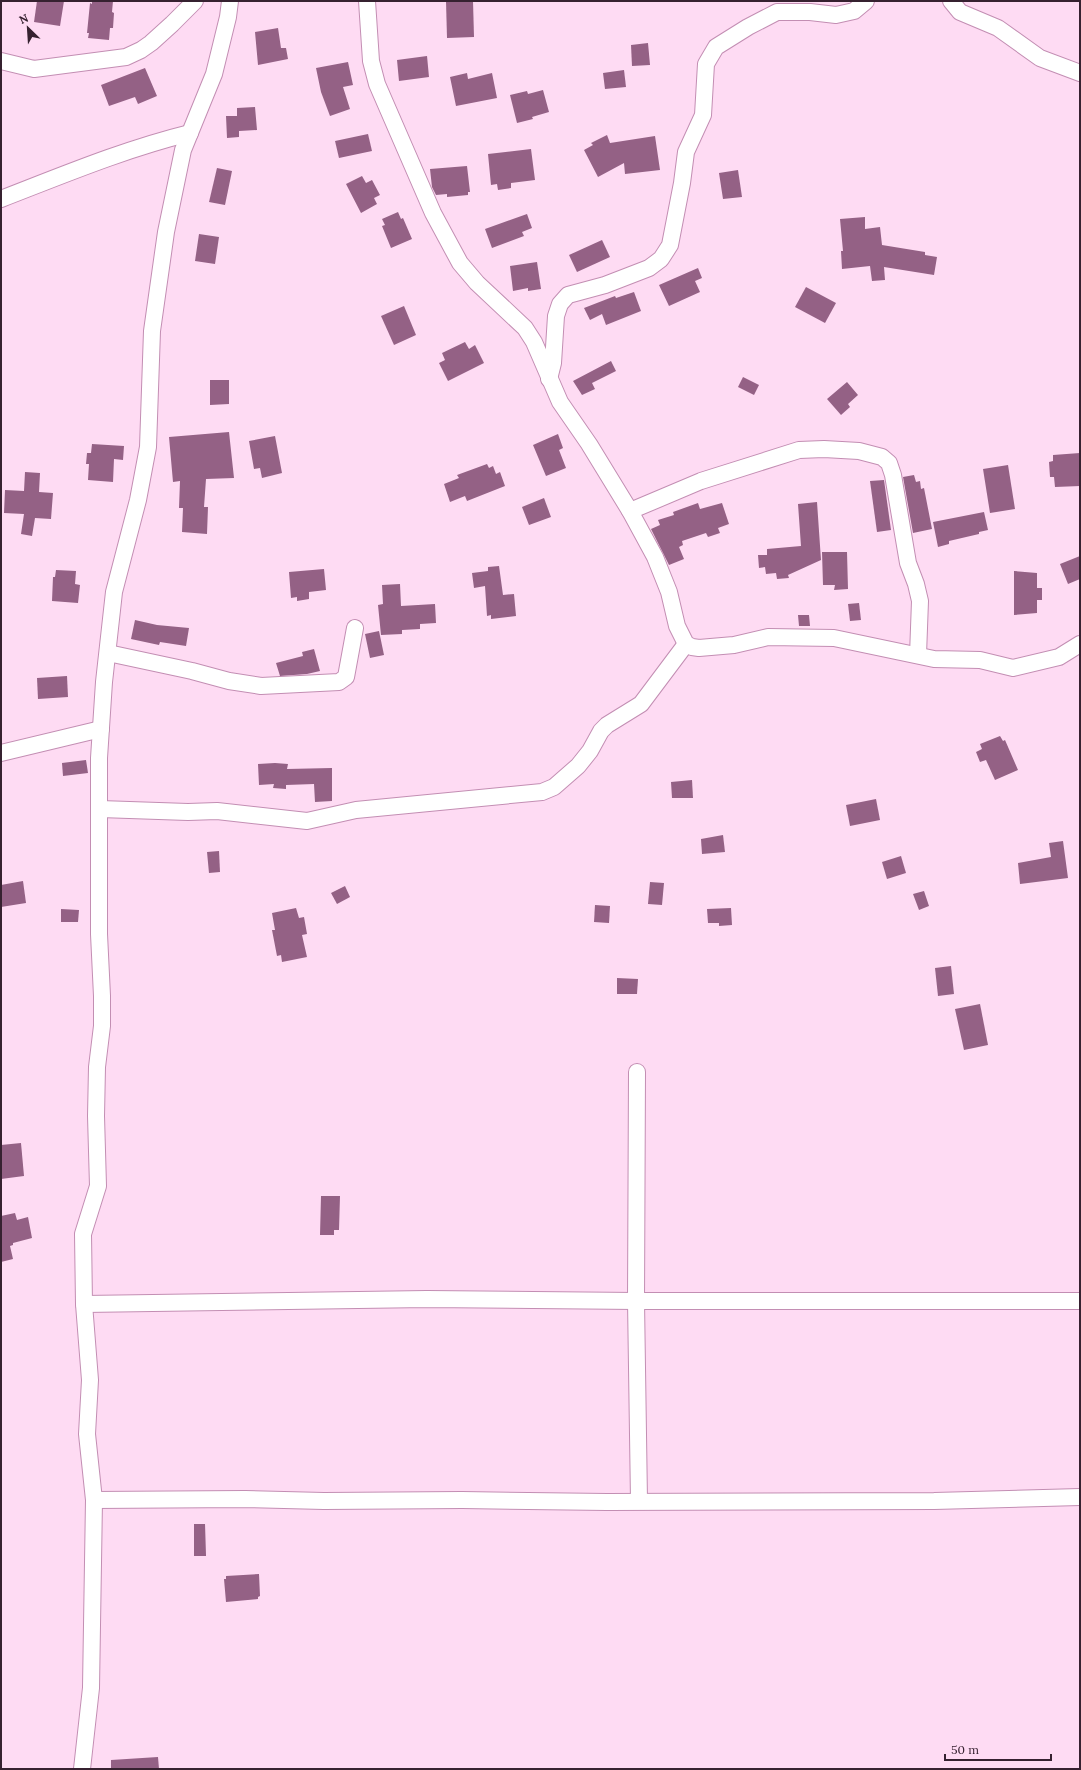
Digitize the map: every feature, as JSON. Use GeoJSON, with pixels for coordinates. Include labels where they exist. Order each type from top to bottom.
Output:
{"type":"FeatureCollection","features":[{"type":"Feature","properties":{"kind":"street"},"geometry":{"type":"LineString","coordinates":[[1,61],[34,69],[126,56],[141,50],[151,43],[195,1]]}},
{"type":"Feature","properties":{"kind":"street"},"geometry":{"type":"LineString","coordinates":[[82,1769],[91,1688],[94,1500],[87,1434],[90,1380],[84,1304],[84,1234],[98,1186],[96,1109],[102,996],[99,934],[99,758],[101,729],[114,592],[138,500],[148,447],[152,331],[166,232],[184,150],[214,74],[228,17],[230,1]]}},
{"type":"Feature","properties":{"kind":"street"},"geometry":{"type":"LineString","coordinates":[[367,1],[371,62],[377,84],[433,213],[460,263],[476,283],[525,328],[534,342],[549,380],[560,402],[589,444],[630,511],[655,557],[669,592],[678,626],[686,644],[692,648],[698,648],[734,645],[768,637],[834,638],[934,659],[980,660],[1013,668],[1059,657],[1080,644]]}},
{"type":"Feature","properties":{"kind":"street"},"geometry":{"type":"LineString","coordinates":[[549,380],[553,362],[556,316],[560,304],[568,295],[605,285],[649,268],[661,259],[670,245],[682,183],[686,152],[703,115],[706,64],[716,47],[748,27],[777,12],[810,12],[836,15],[854,11],[866,1]]}},
{"type":"Feature","properties":{"kind":"street"},"geometry":{"type":"LineString","coordinates":[[951,1],[960,12],[998,28],[1040,58],[1080,73]]}},
{"type":"Feature","properties":{"kind":"street"},"geometry":{"type":"LineString","coordinates":[[1,199],[59,176],[166,138],[190,133]]}},
{"type":"Feature","properties":{"kind":"street"},"geometry":{"type":"LineString","coordinates":[[630,511],[701,481],[798,450],[824,449],[859,451],[882,457],[889,463],[893,476],[908,563],[920,601],[918,656]]}},
{"type":"Feature","properties":{"kind":"street"},"geometry":{"type":"LineString","coordinates":[[108,653],[192,671],[229,681],[261,686],[339,682],[346,677],[355,628]]}},
{"type":"Feature","properties":{"kind":"street"},"geometry":{"type":"LineString","coordinates":[[100,809],[188,812],[217,811],[307,821],[356,810],[542,792],[554,787],[578,766],[590,751],[601,731],[607,724],[640,704],[686,644]]}},
{"type":"Feature","properties":{"kind":"street"},"geometry":{"type":"LineString","coordinates":[[1,753],[101,729]]}},
{"type":"Feature","properties":{"kind":"street"},"geometry":{"type":"LineString","coordinates":[[637,1072],[636,1301],[639,1501]]}},
{"type":"Feature","properties":{"kind":"street"},"geometry":{"type":"LineString","coordinates":[[84,1304],[427,1299],[636,1301],[1080,1301]]}},
{"type":"Feature","properties":{"kind":"street"},"geometry":{"type":"LineString","coordinates":[[94,1500],[934,1501],[1080,1498]]}},
{"type":"Feature","properties":{"kind":"building"},"geometry":{"type":"Polygon","coordinates":[[[37,1],[64,1],[60,26],[34,22],[37,1]]]}},
{"type":"Feature","properties":{"kind":"building"},"geometry":{"type":"Polygon","coordinates":[[[92,1],[113,1],[113,28],[110,28],[109,40],[88,38],[89,33],[87,33],[90,3],[92,4],[92,1]]]}},
{"type":"Feature","properties":{"kind":"building"},"geometry":{"type":"Polygon","coordinates":[[[446,1],[473,1],[474,37],[447,38],[446,1]]]}},
{"type":"Feature","properties":{"kind":"building"},"geometry":{"type":"Polygon","coordinates":[[[278,28],[281,48],[286,48],[288,59],[258,65],[255,32],[278,28]]]}},
{"type":"Feature","properties":{"kind":"building"},"geometry":{"type":"Polygon","coordinates":[[[648,43],[650,65],[632,66],[631,45],[648,43]]]}},
{"type":"Feature","properties":{"kind":"building"},"geometry":{"type":"Polygon","coordinates":[[[427,56],[429,77],[399,81],[397,60],[427,56]]]}},
{"type":"Feature","properties":{"kind":"building"},"geometry":{"type":"Polygon","coordinates":[[[348,62],[353,85],[343,87],[350,109],[330,116],[321,92],[316,68],[348,62]]]}},
{"type":"Feature","properties":{"kind":"building"},"geometry":{"type":"Polygon","coordinates":[[[145,68],[157,96],[138,104],[135,97],[109,106],[101,85],[145,68]]]}},
{"type":"Feature","properties":{"kind":"building"},"geometry":{"type":"Polygon","coordinates":[[[624,70],[626,87],[605,89],[603,73],[624,70]]]}},
{"type":"Feature","properties":{"kind":"building"},"geometry":{"type":"Polygon","coordinates":[[[467,73],[468,79],[492,73],[497,98],[456,106],[450,77],[467,73]]]}},
{"type":"Feature","properties":{"kind":"building"},"geometry":{"type":"Polygon","coordinates":[[[543,90],[549,112],[532,117],[533,119],[517,123],[510,95],[527,91],[528,94],[543,90]]]}},
{"type":"Feature","properties":{"kind":"building"},"geometry":{"type":"Polygon","coordinates":[[[255,107],[257,130],[239,131],[239,137],[227,138],[226,116],[237,116],[237,108],[255,107]]]}},
{"type":"Feature","properties":{"kind":"building"},"geometry":{"type":"Polygon","coordinates":[[[368,134],[372,151],[339,158],[335,141],[368,134]]]}},
{"type":"Feature","properties":{"kind":"building"},"geometry":{"type":"Polygon","coordinates":[[[607,135],[610,143],[655,136],[660,170],[625,174],[624,163],[598,177],[584,150],[593,145],[591,143],[607,135]]]}},
{"type":"Feature","properties":{"kind":"building"},"geometry":{"type":"Polygon","coordinates":[[[531,149],[535,180],[511,183],[511,188],[498,190],[497,184],[491,185],[488,154],[531,149]]]}},
{"type":"Feature","properties":{"kind":"building"},"geometry":{"type":"Polygon","coordinates":[[[467,166],[470,192],[468,192],[468,195],[447,197],[447,194],[436,195],[432,187],[430,169],[467,166]]]}},
{"type":"Feature","properties":{"kind":"building"},"geometry":{"type":"Polygon","coordinates":[[[217,168],[232,171],[225,205],[209,202],[217,168]]]}},
{"type":"Feature","properties":{"kind":"building"},"geometry":{"type":"Polygon","coordinates":[[[738,170],[742,197],[723,199],[719,173],[738,170]]]}},
{"type":"Feature","properties":{"kind":"building"},"geometry":{"type":"Polygon","coordinates":[[[362,176],[366,183],[372,180],[380,195],[374,198],[377,204],[361,213],[346,184],[362,176]]]}},
{"type":"Feature","properties":{"kind":"building"},"geometry":{"type":"Polygon","coordinates":[[[398,212],[401,219],[403,218],[412,239],[391,248],[382,226],[385,225],[382,219],[398,212]]]}},
{"type":"Feature","properties":{"kind":"building"},"geometry":{"type":"Polygon","coordinates":[[[527,214],[532,228],[522,232],[524,236],[492,248],[485,229],[527,214]]]}},
{"type":"Feature","properties":{"kind":"building"},"geometry":{"type":"Polygon","coordinates":[[[865,217],[865,229],[880,227],[882,245],[925,252],[925,255],[937,257],[934,275],[884,267],[885,280],[872,281],[870,266],[842,269],[841,251],[843,251],[840,219],[865,217]]]}},
{"type":"Feature","properties":{"kind":"building"},"geometry":{"type":"Polygon","coordinates":[[[199,234],[219,237],[215,264],[195,261],[199,234]]]}},
{"type":"Feature","properties":{"kind":"building"},"geometry":{"type":"Polygon","coordinates":[[[602,240],[610,257],[577,272],[569,255],[602,240]]]}},
{"type":"Feature","properties":{"kind":"building"},"geometry":{"type":"Polygon","coordinates":[[[537,262],[541,289],[528,291],[528,288],[513,291],[510,266],[537,262]]]}},
{"type":"Feature","properties":{"kind":"building"},"geometry":{"type":"Polygon","coordinates":[[[698,268],[702,278],[695,281],[700,292],[669,306],[659,285],[698,268]]]}},
{"type":"Feature","properties":{"kind":"building"},"geometry":{"type":"Polygon","coordinates":[[[806,287],[836,303],[825,323],[795,307],[806,287]]]}},
{"type":"Feature","properties":{"kind":"building"},"geometry":{"type":"Polygon","coordinates":[[[634,292],[641,311],[606,325],[602,314],[590,320],[584,308],[615,296],[616,298],[634,292]]]}},
{"type":"Feature","properties":{"kind":"building"},"geometry":{"type":"Polygon","coordinates":[[[404,306],[416,335],[394,345],[381,316],[404,306]]]}},
{"type":"Feature","properties":{"kind":"building"},"geometry":{"type":"Polygon","coordinates":[[[465,342],[469,349],[475,345],[484,363],[448,381],[439,363],[445,360],[442,353],[465,342]]]}},
{"type":"Feature","properties":{"kind":"building"},"geometry":{"type":"Polygon","coordinates":[[[611,361],[616,371],[592,383],[595,389],[582,395],[573,381],[611,361]]]}},
{"type":"Feature","properties":{"kind":"building"},"geometry":{"type":"Polygon","coordinates":[[[743,377],[759,385],[754,395],[738,387],[743,377]]]}},
{"type":"Feature","properties":{"kind":"building"},"geometry":{"type":"Polygon","coordinates":[[[210,380],[229,380],[229,404],[210,405],[210,380]]]}},
{"type":"Feature","properties":{"kind":"building"},"geometry":{"type":"Polygon","coordinates":[[[847,382],[858,395],[848,404],[850,407],[841,415],[827,399],[847,382]]]}},
{"type":"Feature","properties":{"kind":"building"},"geometry":{"type":"Polygon","coordinates":[[[229,432],[234,478],[206,479],[204,507],[208,507],[207,534],[182,532],[183,508],[179,508],[180,481],[173,482],[169,437],[229,432]]]}},
{"type":"Feature","properties":{"kind":"building"},"geometry":{"type":"Polygon","coordinates":[[[558,434],[563,448],[559,450],[566,468],[546,476],[533,445],[558,434]]]}},
{"type":"Feature","properties":{"kind":"building"},"geometry":{"type":"Polygon","coordinates":[[[275,436],[282,473],[262,478],[260,468],[254,469],[249,441],[275,436]]]}},
{"type":"Feature","properties":{"kind":"building"},"geometry":{"type":"Polygon","coordinates":[[[92,444],[124,446],[123,460],[114,459],[113,482],[88,480],[89,464],[86,464],[87,453],[91,453],[92,444]]]}},
{"type":"Feature","properties":{"kind":"building"},"geometry":{"type":"Polygon","coordinates":[[[1080,453],[1080,486],[1055,487],[1054,477],[1050,477],[1049,462],[1053,461],[1053,455],[1080,453]]]}},
{"type":"Feature","properties":{"kind":"building"},"geometry":{"type":"Polygon","coordinates":[[[487,464],[489,468],[493,466],[496,474],[500,472],[505,486],[467,501],[465,496],[450,502],[444,484],[459,478],[457,475],[487,464]]]}},
{"type":"Feature","properties":{"kind":"building"},"geometry":{"type":"Polygon","coordinates":[[[1008,465],[1015,509],[990,513],[983,469],[1008,465]]]}},
{"type":"Feature","properties":{"kind":"building"},"geometry":{"type":"Polygon","coordinates":[[[25,472],[40,473],[39,492],[53,493],[51,519],[35,518],[32,536],[21,534],[24,514],[4,513],[5,490],[24,491],[25,472]]]}},
{"type":"Feature","properties":{"kind":"building"},"geometry":{"type":"Polygon","coordinates":[[[914,475],[916,482],[920,481],[921,489],[924,488],[932,529],[913,533],[903,477],[914,475]]]}},
{"type":"Feature","properties":{"kind":"building"},"geometry":{"type":"Polygon","coordinates":[[[884,480],[891,530],[877,532],[870,481],[884,480]]]}},
{"type":"Feature","properties":{"kind":"building"},"geometry":{"type":"Polygon","coordinates":[[[544,498],[551,517],[529,525],[522,507],[544,498]]]}},
{"type":"Feature","properties":{"kind":"building"},"geometry":{"type":"Polygon","coordinates":[[[817,502],[821,560],[788,575],[789,578],[777,579],[776,573],[766,574],[765,567],[759,568],[758,555],[767,555],[767,549],[801,546],[798,504],[817,502]]]}},
{"type":"Feature","properties":{"kind":"building"},"geometry":{"type":"Polygon","coordinates":[[[698,503],[700,509],[722,503],[729,524],[718,528],[720,533],[708,537],[706,533],[682,541],[683,545],[679,547],[684,559],[669,565],[651,529],[660,525],[658,520],[674,515],[673,512],[698,503]]]}},
{"type":"Feature","properties":{"kind":"building"},"geometry":{"type":"Polygon","coordinates":[[[984,512],[988,530],[979,532],[979,534],[949,541],[949,544],[938,547],[933,522],[984,512]]]}},
{"type":"Feature","properties":{"kind":"building"},"geometry":{"type":"Polygon","coordinates":[[[822,552],[847,552],[848,589],[834,590],[835,585],[823,585],[822,552]]]}},
{"type":"Feature","properties":{"kind":"building"},"geometry":{"type":"Polygon","coordinates":[[[1080,556],[1080,579],[1068,584],[1060,564],[1080,556]]]}},
{"type":"Feature","properties":{"kind":"building"},"geometry":{"type":"Polygon","coordinates":[[[499,566],[503,595],[514,594],[516,616],[491,619],[491,615],[487,616],[485,586],[474,588],[472,573],[488,571],[488,567],[499,566]]]}},
{"type":"Feature","properties":{"kind":"building"},"geometry":{"type":"Polygon","coordinates":[[[324,569],[326,590],[309,592],[309,599],[297,601],[297,597],[291,598],[289,572],[324,569]]]}},
{"type":"Feature","properties":{"kind":"building"},"geometry":{"type":"Polygon","coordinates":[[[56,570],[76,571],[75,584],[80,585],[78,603],[52,601],[53,577],[55,577],[56,570]]]}},
{"type":"Feature","properties":{"kind":"building"},"geometry":{"type":"Polygon","coordinates":[[[1014,571],[1037,573],[1037,588],[1042,588],[1042,600],[1037,600],[1037,613],[1014,615],[1014,571]]]}},
{"type":"Feature","properties":{"kind":"building"},"geometry":{"type":"Polygon","coordinates":[[[400,584],[401,606],[435,604],[436,623],[420,624],[420,629],[402,630],[402,634],[381,635],[378,605],[383,604],[382,585],[400,584]]]}},
{"type":"Feature","properties":{"kind":"building"},"geometry":{"type":"Polygon","coordinates":[[[859,603],[861,620],[850,621],[848,604],[859,603]]]}},
{"type":"Feature","properties":{"kind":"building"},"geometry":{"type":"Polygon","coordinates":[[[798,615],[809,615],[810,626],[799,626],[798,615]]]}},
{"type":"Feature","properties":{"kind":"building"},"geometry":{"type":"Polygon","coordinates":[[[135,620],[157,625],[189,628],[186,646],[160,642],[159,645],[131,639],[135,620]]]}},
{"type":"Feature","properties":{"kind":"building"},"geometry":{"type":"Polygon","coordinates":[[[379,631],[384,655],[370,658],[365,634],[379,631]]]}},
{"type":"Feature","properties":{"kind":"building"},"geometry":{"type":"Polygon","coordinates":[[[314,649],[320,671],[307,674],[280,676],[276,663],[303,656],[302,652],[314,649]]]}},
{"type":"Feature","properties":{"kind":"building"},"geometry":{"type":"Polygon","coordinates":[[[67,676],[68,697],[38,699],[37,678],[67,676]]]}},
{"type":"Feature","properties":{"kind":"building"},"geometry":{"type":"Polygon","coordinates":[[[1000,736],[1003,741],[1005,740],[1018,770],[995,780],[986,760],[980,762],[976,752],[982,749],[980,744],[1000,736]]]}},
{"type":"Feature","properties":{"kind":"building"},"geometry":{"type":"Polygon","coordinates":[[[86,760],[88,773],[63,776],[62,763],[86,760]]]}},
{"type":"Feature","properties":{"kind":"building"},"geometry":{"type":"Polygon","coordinates":[[[258,764],[288,764],[287,769],[332,768],[332,801],[315,802],[314,784],[286,785],[286,789],[273,788],[274,784],[259,785],[258,764]]]}},
{"type":"Feature","properties":{"kind":"building"},"geometry":{"type":"Polygon","coordinates":[[[692,780],[693,798],[672,798],[671,782],[692,780]]]}},
{"type":"Feature","properties":{"kind":"building"},"geometry":{"type":"Polygon","coordinates":[[[876,799],[880,820],[850,826],[846,805],[876,799]]]}},
{"type":"Feature","properties":{"kind":"building"},"geometry":{"type":"Polygon","coordinates":[[[723,835],[725,852],[702,854],[701,839],[723,835]]]}},
{"type":"Feature","properties":{"kind":"building"},"geometry":{"type":"Polygon","coordinates":[[[1063,841],[1068,878],[1020,884],[1018,863],[1051,857],[1049,843],[1063,841]]]}},
{"type":"Feature","properties":{"kind":"building"},"geometry":{"type":"Polygon","coordinates":[[[219,851],[220,872],[209,873],[207,852],[219,851]]]}},
{"type":"Feature","properties":{"kind":"building"},"geometry":{"type":"Polygon","coordinates":[[[901,856],[906,873],[887,879],[882,862],[901,856]]]}},
{"type":"Feature","properties":{"kind":"building"},"geometry":{"type":"Polygon","coordinates":[[[23,881],[26,903],[1,907],[1,885],[23,881]]]}},
{"type":"Feature","properties":{"kind":"building"},"geometry":{"type":"Polygon","coordinates":[[[650,882],[664,883],[662,905],[648,904],[650,882]]]}},
{"type":"Feature","properties":{"kind":"building"},"geometry":{"type":"Polygon","coordinates":[[[345,886],[350,897],[337,904],[331,893],[345,886]]]}},
{"type":"Feature","properties":{"kind":"building"},"geometry":{"type":"Polygon","coordinates":[[[924,891],[929,906],[919,910],[913,894],[924,891]]]}},
{"type":"Feature","properties":{"kind":"building"},"geometry":{"type":"Polygon","coordinates":[[[595,905],[610,906],[609,923],[594,922],[595,905]]]}},
{"type":"Feature","properties":{"kind":"building"},"geometry":{"type":"Polygon","coordinates":[[[296,908],[299,918],[304,917],[307,934],[302,935],[307,957],[282,962],[281,955],[277,956],[272,930],[275,930],[272,913],[296,908]]]}},
{"type":"Feature","properties":{"kind":"building"},"geometry":{"type":"Polygon","coordinates":[[[731,908],[732,925],[719,926],[719,923],[708,923],[707,909],[731,908]]]}},
{"type":"Feature","properties":{"kind":"building"},"geometry":{"type":"Polygon","coordinates":[[[61,909],[79,910],[78,922],[61,922],[61,909]]]}},
{"type":"Feature","properties":{"kind":"building"},"geometry":{"type":"Polygon","coordinates":[[[951,966],[954,994],[938,996],[935,968],[951,966]]]}},
{"type":"Feature","properties":{"kind":"building"},"geometry":{"type":"Polygon","coordinates":[[[617,978],[638,979],[637,994],[617,994],[617,978]]]}},
{"type":"Feature","properties":{"kind":"building"},"geometry":{"type":"Polygon","coordinates":[[[980,1004],[988,1045],[964,1050],[955,1009],[980,1004]]]}},
{"type":"Feature","properties":{"kind":"building"},"geometry":{"type":"Polygon","coordinates":[[[21,1143],[24,1176],[1,1179],[1,1145],[21,1143]]]}},
{"type":"Feature","properties":{"kind":"building"},"geometry":{"type":"Polygon","coordinates":[[[321,1196],[340,1196],[339,1230],[334,1230],[334,1235],[320,1235],[321,1196]]]}},
{"type":"Feature","properties":{"kind":"building"},"geometry":{"type":"Polygon","coordinates":[[[15,1213],[17,1220],[28,1217],[32,1238],[13,1243],[13,1245],[10,1246],[13,1259],[1,1262],[1,1216],[15,1213]]]}},
{"type":"Feature","properties":{"kind":"building"},"geometry":{"type":"Polygon","coordinates":[[[194,1524],[205,1524],[206,1556],[194,1556],[194,1524]]]}},
{"type":"Feature","properties":{"kind":"building"},"geometry":{"type":"Polygon","coordinates":[[[259,1574],[260,1596],[258,1599],[226,1602],[224,1579],[226,1579],[226,1576],[259,1574]]]}},
{"type":"Feature","properties":{"kind":"building"},"geometry":{"type":"Polygon","coordinates":[[[158,1757],[159,1769],[111,1769],[111,1760],[158,1757]]]}}]}
